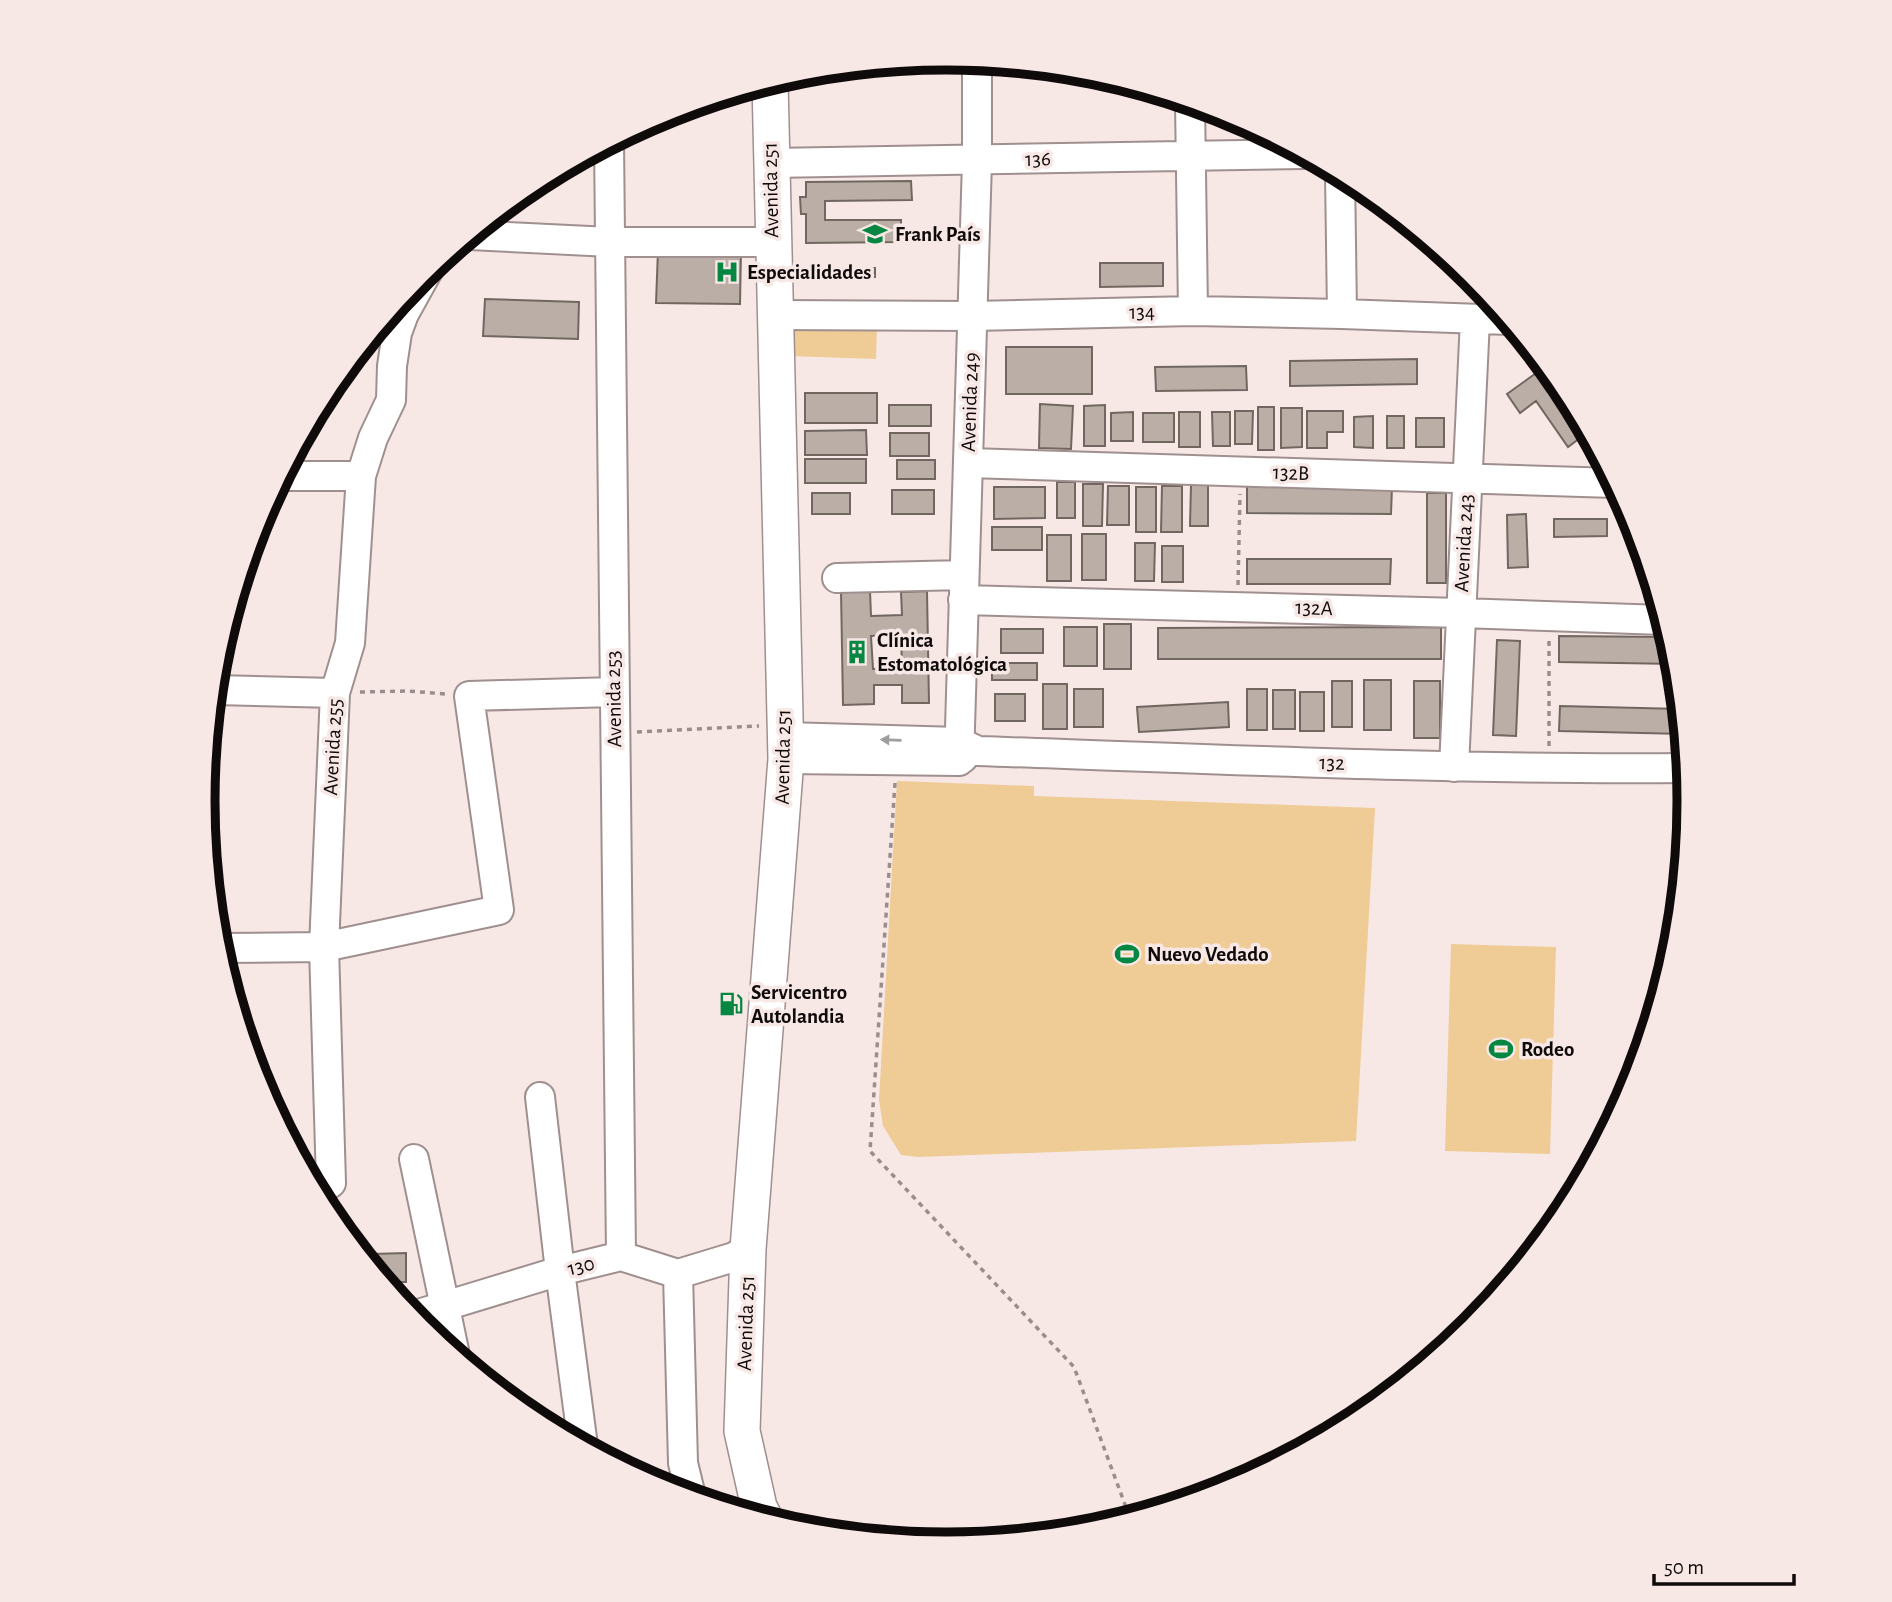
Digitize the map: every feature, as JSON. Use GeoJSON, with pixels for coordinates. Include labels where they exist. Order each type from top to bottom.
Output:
{"type":"FeatureCollection","features":[{"type":"Feature","properties":{"kind":"main road","name":"Avenida 251"},"geometry":{"type":"LineString","coordinates":[[759,1508],[742,1431],[748,1249],[786,740],[770,92]]}},
{"type":"Feature","properties":{"kind":"street","name":"Avenida 249"},"geometry":{"type":"LineString","coordinates":[[965,751],[964,588],[977,161],[977,71]]}},
{"type":"Feature","properties":{"kind":"street"},"geometry":{"type":"LineString","coordinates":[[1190,112],[1193,311]]}},
{"type":"Feature","properties":{"kind":"street","name":"Avenida 253"},"geometry":{"type":"LineString","coordinates":[[609,152],[621,1256]]}},
{"type":"Feature","properties":{"kind":"street","name":"136"},"geometry":{"type":"LineString","coordinates":[[771,163],[1286,154]]}},
{"type":"Feature","properties":{"kind":"street"},"geometry":{"type":"LineString","coordinates":[[1340,186],[1342,314]]}},
{"type":"Feature","properties":{"kind":"street"},"geometry":{"type":"LineString","coordinates":[[483,236],[610,242],[772,242]]}},
{"type":"Feature","properties":{"kind":"street","name":"Avenida 255"},"geometry":{"type":"LineString","coordinates":[[324,1184],[331,1183],[324,947],[335,693],[350,643],[361,476],[373,438],[391,400],[397,333],[409,306]]}},
{"type":"Feature","properties":{"kind":"street","name":"134"},"geometry":{"type":"LineString","coordinates":[[775,314],[973,316],[1193,311],[1497,320]]}},
{"type":"Feature","properties":{"kind":"street","name":"Avenida 243"},"geometry":{"type":"LineString","coordinates":[[1454,767],[1475,319]]}},
{"type":"Feature","properties":{"kind":"street","name":"132B"},"geometry":{"type":"LineString","coordinates":[[968,463],[1604,483]]}},
{"type":"Feature","properties":{"kind":"street"},"geometry":{"type":"LineString","coordinates":[[291,476],[361,476]]}},
{"type":"Feature","properties":{"kind":"street","name":"132A"},"geometry":{"type":"LineString","coordinates":[[837,578],[1238,606],[1654,620]]}},
{"type":"Feature","properties":{"kind":"street"},"geometry":{"type":"LineString","coordinates":[[224,690],[335,693]]}},
{"type":"Feature","properties":{"kind":"street"},"geometry":{"type":"LineString","coordinates":[[230,947],[324,947],[499,910],[469,696],[614,692]]}},
{"type":"Feature","properties":{"kind":"street","name":"132"},"geometry":{"type":"LineString","coordinates":[[786,740],[897,761],[965,751]]}},
{"type":"Feature","properties":{"kind":"street","name":"132"},"geometry":{"type":"LineString","coordinates":[[786,740],[965,751],[1454,767],[1676,768]]}},
{"type":"Feature","properties":{"kind":"street"},"geometry":{"type":"LineString","coordinates":[[540,1097],[582,1435]]}},
{"type":"Feature","properties":{"kind":"street"},"geometry":{"type":"LineString","coordinates":[[414,1159],[451,1339]]}},
{"type":"Feature","properties":{"kind":"street"},"geometry":{"type":"LineString","coordinates":[[688,1484],[683,1463],[678,1273],[734,1257],[748,1249]]}},
{"type":"Feature","properties":{"kind":"street","name":"130"},"geometry":{"type":"LineString","coordinates":[[424,1312],[560,1271],[621,1256],[678,1273]]}},
{"type":"Feature","properties":{"kind":"path"},"geometry":{"type":"LineString","coordinates":[[1238,606],[1241,471]]}},
{"type":"Feature","properties":{"kind":"path"},"geometry":{"type":"LineString","coordinates":[[1548,769],[1549,616]]}},
{"type":"Feature","properties":{"kind":"path"},"geometry":{"type":"LineString","coordinates":[[335,693],[408,691],[469,696]]}},
{"type":"Feature","properties":{"kind":"path"},"geometry":{"type":"LineString","coordinates":[[614,733],[786,740]]}},
{"type":"Feature","properties":{"kind":"path"},"geometry":{"type":"LineString","coordinates":[[897,761],[870,1151],[1074,1367],[1127,1509]]}},
{"type":"Feature","properties":{"kind":"shaded area"},"geometry":{"type":"Polygon","coordinates":[[[877,326],[876,359],[789,356],[788,340],[793,329],[877,326]]]}},
{"type":"Feature","properties":{"kind":"shaded area","name":"Nuevo Vedado"},"geometry":{"type":"Polygon","coordinates":[[[897,781],[1034,786],[1034,796],[1375,808],[1356,1141],[918,1157],[901,1155],[883,1126],[879,1100],[897,781]]]}},
{"type":"Feature","properties":{"kind":"shaded area","name":"Rodeo"},"geometry":{"type":"Polygon","coordinates":[[[1451,944],[1556,947],[1550,1154],[1445,1151],[1451,944]]]}},
{"type":"Feature","properties":{"kind":"building"},"geometry":{"type":"Polygon","coordinates":[[[911,181],[912,200],[825,201],[825,220],[901,220],[901,242],[806,243],[806,214],[801,214],[800,197],[806,197],[806,182],[911,181]]]}},
{"type":"Feature","properties":{"kind":"building"},"geometry":{"type":"Polygon","coordinates":[[[658,250],[741,251],[740,304],[656,303],[658,250]]]}},
{"type":"Feature","properties":{"kind":"building"},"geometry":{"type":"Polygon","coordinates":[[[1100,263],[1163,263],[1163,286],[1100,287],[1100,263]]]}},
{"type":"Feature","properties":{"kind":"building"},"geometry":{"type":"Polygon","coordinates":[[[804,268],[875,268],[875,277],[804,278],[804,268]]]}},
{"type":"Feature","properties":{"kind":"building"},"geometry":{"type":"Polygon","coordinates":[[[485,299],[579,302],[578,339],[483,336],[485,299]]]}},
{"type":"Feature","properties":{"kind":"building"},"geometry":{"type":"Polygon","coordinates":[[[1006,347],[1092,347],[1092,394],[1006,394],[1006,347]]]}},
{"type":"Feature","properties":{"kind":"building"},"geometry":{"type":"Polygon","coordinates":[[[1417,359],[1417,384],[1290,386],[1290,361],[1417,359]]]}},
{"type":"Feature","properties":{"kind":"building"},"geometry":{"type":"Polygon","coordinates":[[[1246,366],[1247,390],[1156,391],[1155,367],[1246,366]]]}},
{"type":"Feature","properties":{"kind":"building"},"geometry":{"type":"Polygon","coordinates":[[[1538,372],[1580,438],[1568,447],[1536,401],[1520,413],[1507,394],[1538,372]]]}},
{"type":"Feature","properties":{"kind":"building"},"geometry":{"type":"Polygon","coordinates":[[[805,393],[877,393],[877,423],[805,423],[805,393]]]}},
{"type":"Feature","properties":{"kind":"building"},"geometry":{"type":"Polygon","coordinates":[[[1040,404],[1073,406],[1071,449],[1039,448],[1040,404]]]}},
{"type":"Feature","properties":{"kind":"building"},"geometry":{"type":"Polygon","coordinates":[[[889,405],[931,405],[931,426],[889,426],[889,405]]]}},
{"type":"Feature","properties":{"kind":"building"},"geometry":{"type":"Polygon","coordinates":[[[1105,405],[1105,446],[1084,446],[1084,406],[1105,405]]]}},
{"type":"Feature","properties":{"kind":"building"},"geometry":{"type":"Polygon","coordinates":[[[1258,407],[1274,407],[1274,450],[1258,450],[1258,407]]]}},
{"type":"Feature","properties":{"kind":"building"},"geometry":{"type":"Polygon","coordinates":[[[1281,408],[1302,408],[1302,447],[1281,448],[1281,408]]]}},
{"type":"Feature","properties":{"kind":"building"},"geometry":{"type":"Polygon","coordinates":[[[1235,411],[1253,411],[1252,444],[1235,444],[1235,411]]]}},
{"type":"Feature","properties":{"kind":"building"},"geometry":{"type":"Polygon","coordinates":[[[1307,411],[1343,411],[1343,432],[1327,432],[1327,448],[1307,448],[1307,411]]]}},
{"type":"Feature","properties":{"kind":"building"},"geometry":{"type":"Polygon","coordinates":[[[1133,412],[1133,441],[1111,441],[1111,413],[1133,412]]]}},
{"type":"Feature","properties":{"kind":"building"},"geometry":{"type":"Polygon","coordinates":[[[1179,412],[1200,412],[1200,447],[1179,447],[1179,412]]]}},
{"type":"Feature","properties":{"kind":"building"},"geometry":{"type":"Polygon","coordinates":[[[1212,412],[1230,412],[1230,446],[1213,446],[1212,412]]]}},
{"type":"Feature","properties":{"kind":"building"},"geometry":{"type":"Polygon","coordinates":[[[1143,413],[1174,413],[1174,442],[1143,442],[1143,413]]]}},
{"type":"Feature","properties":{"kind":"building"},"geometry":{"type":"Polygon","coordinates":[[[1373,416],[1373,448],[1354,447],[1354,417],[1373,416]]]}},
{"type":"Feature","properties":{"kind":"building"},"geometry":{"type":"Polygon","coordinates":[[[1387,416],[1404,416],[1404,448],[1387,448],[1387,416]]]}},
{"type":"Feature","properties":{"kind":"building"},"geometry":{"type":"Polygon","coordinates":[[[1416,418],[1444,418],[1444,447],[1416,447],[1416,418]]]}},
{"type":"Feature","properties":{"kind":"building"},"geometry":{"type":"Polygon","coordinates":[[[866,430],[867,455],[805,455],[805,431],[866,430]]]}},
{"type":"Feature","properties":{"kind":"building"},"geometry":{"type":"Polygon","coordinates":[[[890,433],[929,433],[929,456],[890,456],[890,433]]]}},
{"type":"Feature","properties":{"kind":"building"},"geometry":{"type":"Polygon","coordinates":[[[805,459],[866,459],[866,483],[805,483],[805,459]]]}},
{"type":"Feature","properties":{"kind":"building"},"geometry":{"type":"Polygon","coordinates":[[[897,460],[935,460],[935,479],[897,479],[897,460]]]}},
{"type":"Feature","properties":{"kind":"building"},"geometry":{"type":"Polygon","coordinates":[[[1057,482],[1075,482],[1075,518],[1057,518],[1057,482]]]}},
{"type":"Feature","properties":{"kind":"building"},"geometry":{"type":"Polygon","coordinates":[[[1083,484],[1103,484],[1102,526],[1083,526],[1083,484]]]}},
{"type":"Feature","properties":{"kind":"building"},"geometry":{"type":"Polygon","coordinates":[[[1191,485],[1208,485],[1208,526],[1190,526],[1191,485]]]}},
{"type":"Feature","properties":{"kind":"building"},"geometry":{"type":"Polygon","coordinates":[[[1247,485],[1392,487],[1391,514],[1247,513],[1247,485]]]}},
{"type":"Feature","properties":{"kind":"building"},"geometry":{"type":"Polygon","coordinates":[[[1108,486],[1129,486],[1129,525],[1107,525],[1108,486]]]}},
{"type":"Feature","properties":{"kind":"building"},"geometry":{"type":"Polygon","coordinates":[[[1162,486],[1182,486],[1182,532],[1161,532],[1162,486]]]}},
{"type":"Feature","properties":{"kind":"building"},"geometry":{"type":"Polygon","coordinates":[[[994,487],[1045,487],[1045,518],[994,519],[994,487]]]}},
{"type":"Feature","properties":{"kind":"building"},"geometry":{"type":"Polygon","coordinates":[[[1136,487],[1156,487],[1156,532],[1136,532],[1136,487]]]}},
{"type":"Feature","properties":{"kind":"building"},"geometry":{"type":"Polygon","coordinates":[[[892,490],[934,490],[934,514],[892,514],[892,490]]]}},
{"type":"Feature","properties":{"kind":"building"},"geometry":{"type":"Polygon","coordinates":[[[812,493],[850,493],[850,514],[812,514],[812,493]]]}},
{"type":"Feature","properties":{"kind":"building"},"geometry":{"type":"Polygon","coordinates":[[[1427,493],[1446,493],[1446,583],[1427,583],[1427,493]]]}},
{"type":"Feature","properties":{"kind":"building"},"geometry":{"type":"Polygon","coordinates":[[[1526,514],[1528,567],[1508,568],[1507,515],[1526,514]]]}},
{"type":"Feature","properties":{"kind":"building"},"geometry":{"type":"Polygon","coordinates":[[[1554,519],[1607,519],[1607,536],[1554,537],[1554,519]]]}},
{"type":"Feature","properties":{"kind":"building"},"geometry":{"type":"Polygon","coordinates":[[[992,527],[1042,527],[1042,550],[992,550],[992,527]]]}},
{"type":"Feature","properties":{"kind":"building"},"geometry":{"type":"Polygon","coordinates":[[[1082,534],[1106,534],[1106,580],[1082,580],[1082,534]]]}},
{"type":"Feature","properties":{"kind":"building"},"geometry":{"type":"Polygon","coordinates":[[[1047,535],[1071,535],[1071,581],[1047,581],[1047,535]]]}},
{"type":"Feature","properties":{"kind":"building"},"geometry":{"type":"Polygon","coordinates":[[[1135,543],[1155,543],[1154,581],[1135,581],[1135,543]]]}},
{"type":"Feature","properties":{"kind":"building"},"geometry":{"type":"Polygon","coordinates":[[[1162,546],[1183,546],[1183,582],[1162,582],[1162,546]]]}},
{"type":"Feature","properties":{"kind":"building"},"geometry":{"type":"Polygon","coordinates":[[[1247,559],[1391,559],[1390,584],[1247,584],[1247,559]]]}},
{"type":"Feature","properties":{"kind":"building","name":"Clínica Estomatológica"},"geometry":{"type":"Polygon","coordinates":[[[841,591],[870,591],[871,616],[902,615],[901,592],[927,591],[929,703],[902,703],[902,685],[874,685],[874,704],[843,705],[841,591]],[[901,635],[871,636],[873,669],[902,668],[901,635]]]}},
{"type":"Feature","properties":{"kind":"building"},"geometry":{"type":"Polygon","coordinates":[[[1104,624],[1131,624],[1131,669],[1104,669],[1104,624]]]}},
{"type":"Feature","properties":{"kind":"building"},"geometry":{"type":"Polygon","coordinates":[[[1064,627],[1097,627],[1097,666],[1064,666],[1064,627]]]}},
{"type":"Feature","properties":{"kind":"building"},"geometry":{"type":"Polygon","coordinates":[[[1441,627],[1441,659],[1158,659],[1158,628],[1441,627]]]}},
{"type":"Feature","properties":{"kind":"building"},"geometry":{"type":"Polygon","coordinates":[[[1001,629],[1043,629],[1043,653],[1001,653],[1001,629]]]}},
{"type":"Feature","properties":{"kind":"building"},"geometry":{"type":"Polygon","coordinates":[[[1559,636],[1658,637],[1664,664],[1559,662],[1559,636]]]}},
{"type":"Feature","properties":{"kind":"building"},"geometry":{"type":"Polygon","coordinates":[[[1497,640],[1520,641],[1516,736],[1493,735],[1497,640]]]}},
{"type":"Feature","properties":{"kind":"building"},"geometry":{"type":"Polygon","coordinates":[[[992,663],[1037,663],[1037,680],[992,680],[992,663]]]}},
{"type":"Feature","properties":{"kind":"building"},"geometry":{"type":"Polygon","coordinates":[[[1364,680],[1391,680],[1391,730],[1364,730],[1364,680]]]}},
{"type":"Feature","properties":{"kind":"building"},"geometry":{"type":"Polygon","coordinates":[[[1332,681],[1352,681],[1352,727],[1332,727],[1332,681]]]}},
{"type":"Feature","properties":{"kind":"building"},"geometry":{"type":"Polygon","coordinates":[[[1414,681],[1440,681],[1440,738],[1414,738],[1414,681]]]}},
{"type":"Feature","properties":{"kind":"building"},"geometry":{"type":"Polygon","coordinates":[[[1043,684],[1067,684],[1067,729],[1043,729],[1043,684]]]}},
{"type":"Feature","properties":{"kind":"building"},"geometry":{"type":"Polygon","coordinates":[[[1074,689],[1103,689],[1103,727],[1074,727],[1074,689]]]}},
{"type":"Feature","properties":{"kind":"building"},"geometry":{"type":"Polygon","coordinates":[[[1247,689],[1267,689],[1267,730],[1247,730],[1247,689]]]}},
{"type":"Feature","properties":{"kind":"building"},"geometry":{"type":"Polygon","coordinates":[[[1273,690],[1295,690],[1295,729],[1273,729],[1273,690]]]}},
{"type":"Feature","properties":{"kind":"building"},"geometry":{"type":"Polygon","coordinates":[[[1300,692],[1324,692],[1324,731],[1300,731],[1300,692]]]}},
{"type":"Feature","properties":{"kind":"building"},"geometry":{"type":"Polygon","coordinates":[[[995,694],[1025,694],[1025,721],[995,721],[995,694]]]}},
{"type":"Feature","properties":{"kind":"building"},"geometry":{"type":"Polygon","coordinates":[[[1228,702],[1229,727],[1139,732],[1137,707],[1228,702]]]}},
{"type":"Feature","properties":{"kind":"building"},"geometry":{"type":"Polygon","coordinates":[[[1560,706],[1671,709],[1673,734],[1559,731],[1560,706]]]}},
{"type":"Feature","properties":{"kind":"building"},"geometry":{"type":"Polygon","coordinates":[[[406,1253],[406,1282],[395,1282],[372,1254],[406,1253]]]}},
{"type":"Feature","properties":{"kind":"place","name":"Frank País"},"geometry":{"type":"Point","coordinates":[875,234]}},
{"type":"Feature","properties":{"kind":"place","name":"Especialidades"},"geometry":{"type":"Point","coordinates":[727,272]}},
{"type":"Feature","properties":{"kind":"place","name":"Clínica Estomatológica"},"geometry":{"type":"Point","coordinates":[857,652]}},
{"type":"Feature","properties":{"kind":"place","name":"Nuevo Vedado"},"geometry":{"type":"Point","coordinates":[1127,954]}},
{"type":"Feature","properties":{"kind":"place","name":"Servicentro Autolandia"},"geometry":{"type":"Point","coordinates":[731,1004]}},
{"type":"Feature","properties":{"kind":"place","name":"Rodeo"},"geometry":{"type":"Point","coordinates":[1501,1049]}}]}
